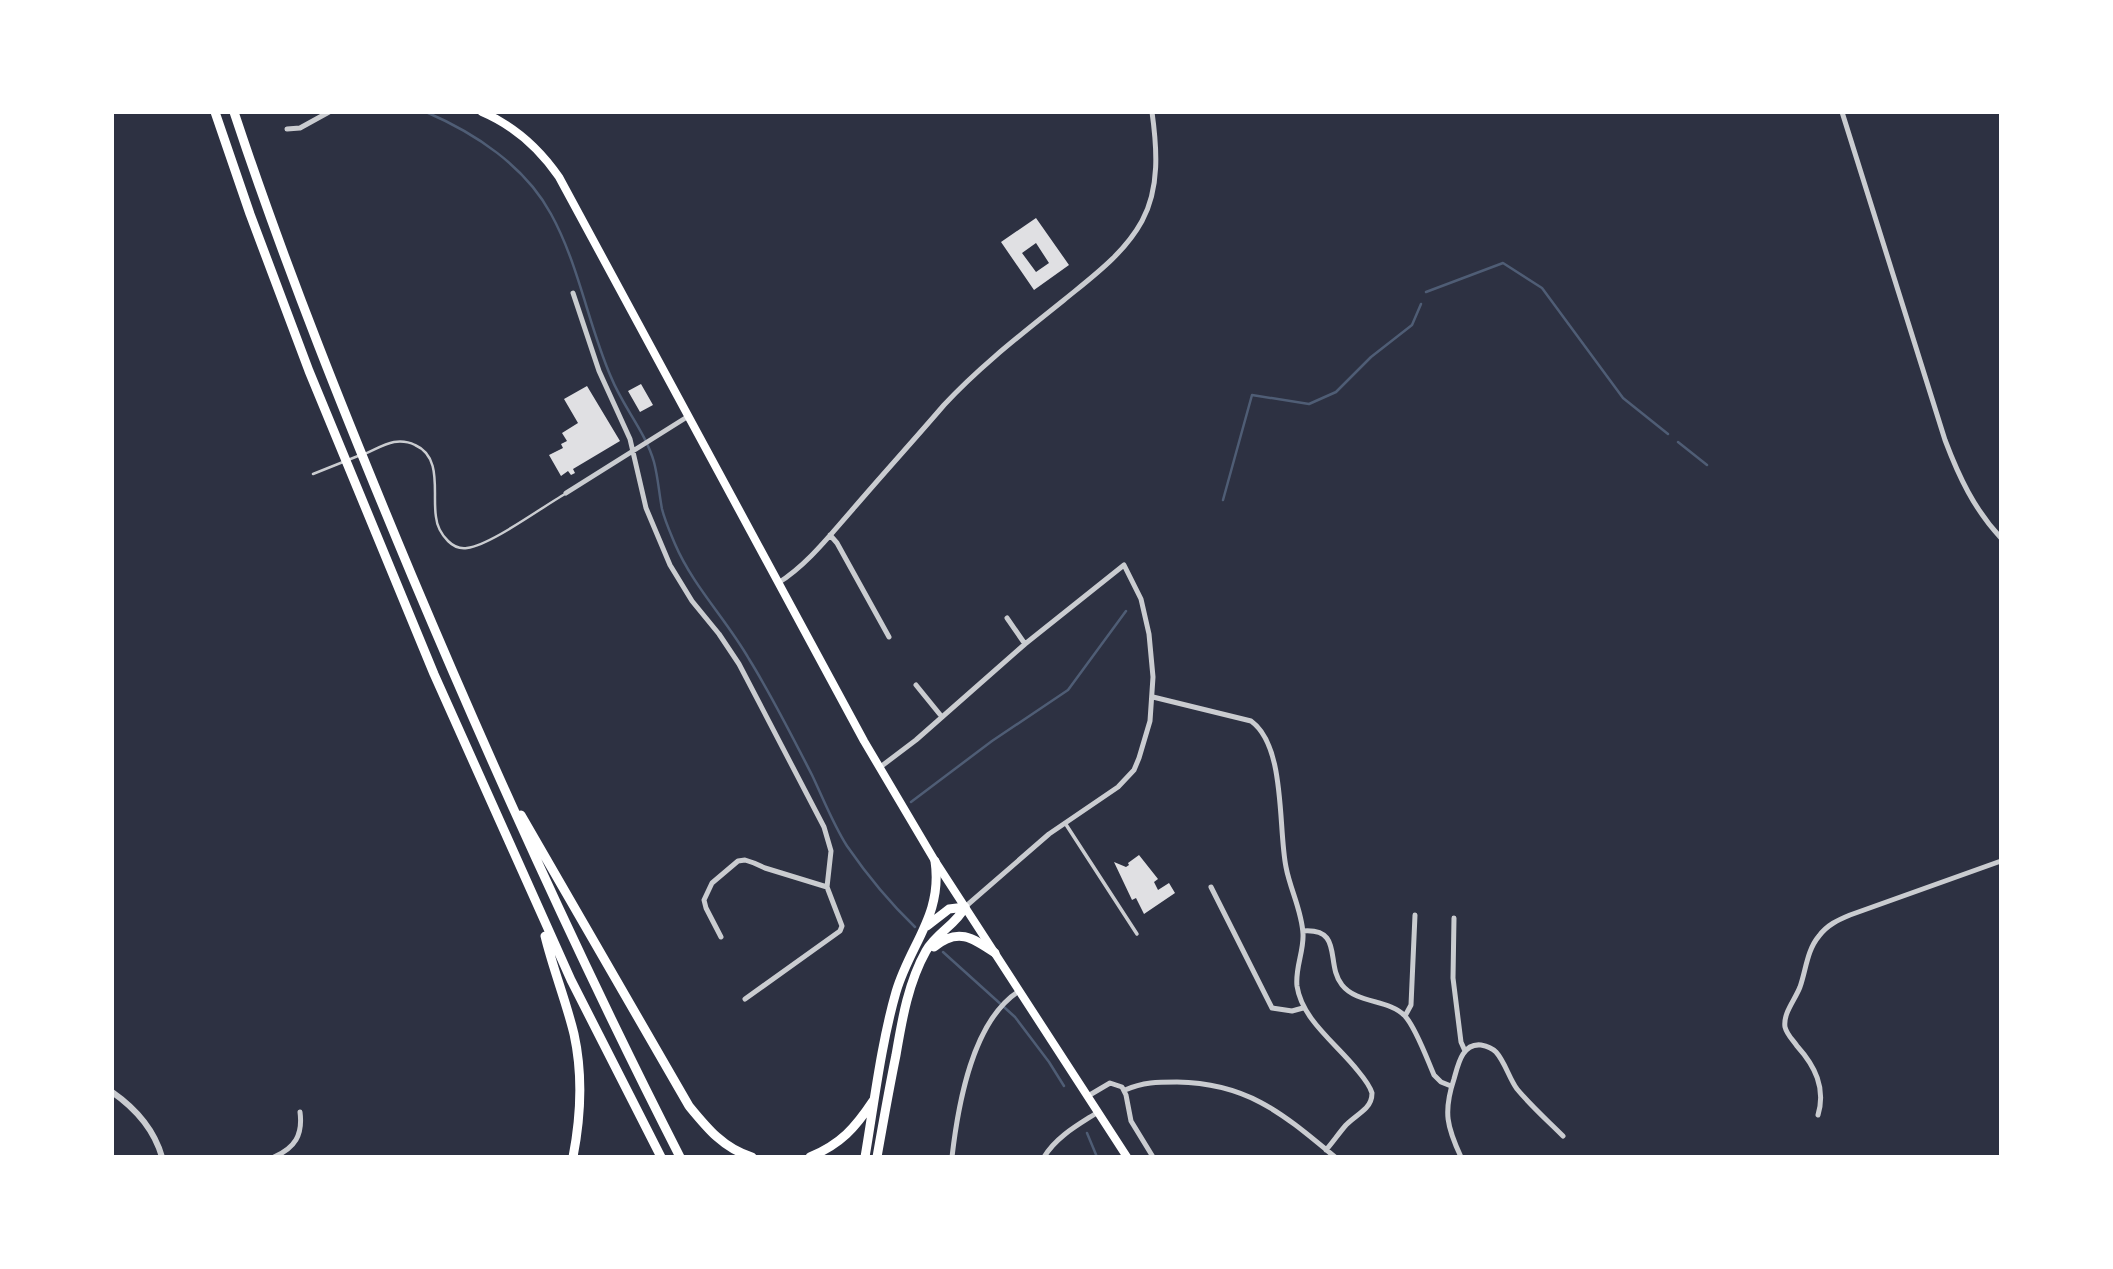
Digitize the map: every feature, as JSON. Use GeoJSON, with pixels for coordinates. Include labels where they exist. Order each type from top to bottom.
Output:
{"type":"FeatureCollection","features":[{"type":"Feature","properties":{"kind":"highway"},"geometry":{"type":"LineString","coordinates":[[215,112],[279,292],[434,674],[571,980],[661,1157]]}},
{"type":"Feature","properties":{"kind":"highway"},"geometry":{"type":"LineString","coordinates":[[234,112],[272,223],[334,384],[448,661],[580,954],[680,1157]]}},
{"type":"Feature","properties":{"kind":"highway"},"geometry":{"type":"LineString","coordinates":[[506,792],[535,836],[690,1106],[716,1138],[752,1157]]}},
{"type":"Feature","properties":{"kind":"highway"},"geometry":{"type":"LineString","coordinates":[[865,1157],[896,992],[935,901],[935,861]]}},
{"type":"Feature","properties":{"kind":"highway"},"geometry":{"type":"LineString","coordinates":[[925,927],[949,909],[965,907]]}},
{"type":"Feature","properties":{"kind":"highway"},"geometry":{"type":"LineString","coordinates":[[877,1157],[904,1011],[912,982],[927,949],[960,917],[965,907]]}},
{"type":"Feature","properties":{"kind":"highway"},"geometry":{"type":"LineString","coordinates":[[540,914],[574,1035],[580,1074],[580,1108],[573,1157]]}},
{"type":"Feature","properties":{"kind":"highway"},"geometry":{"type":"LineString","coordinates":[[921,961],[945,939],[958,936],[976,940],[995,953]]}},
{"type":"Feature","properties":{"kind":"highway"},"geometry":{"type":"LineString","coordinates":[[810,1157],[836,1144],[875,1098]]}},
{"type":"Feature","properties":{"kind":"main road"},"geometry":{"type":"LineString","coordinates":[[482,112],[521,134],[550,163],[570,195],[879,768],[935,861],[1127,1157]]}},
{"type":"Feature","properties":{"kind":"street"},"geometry":{"type":"LineString","coordinates":[[287,129],[300,128],[329,112]]}},
{"type":"Feature","properties":{"kind":"street"},"geometry":{"type":"LineString","coordinates":[[780,582],[800,567],[830,535],[965,384],[1091,277],[1128,241],[1142,221],[1154,185],[1156,147],[1152,112]]}},
{"type":"Feature","properties":{"kind":"street"},"geometry":{"type":"LineString","coordinates":[[1842,112],[1945,440],[1967,492],[2001,538]]}},
{"type":"Feature","properties":{"kind":"street"},"geometry":{"type":"LineString","coordinates":[[573,293],[591,350],[630,439],[649,518],[670,565],[692,601],[739,664],[829,840],[831,851],[827,887],[841,919],[840,931],[745,999]]}},
{"type":"Feature","properties":{"kind":"street"},"geometry":{"type":"LineString","coordinates":[[566,493],[688,417]]}},
{"type":"Feature","properties":{"kind":"street"},"geometry":{"type":"LineString","coordinates":[[830,535],[889,637]]}},
{"type":"Feature","properties":{"kind":"street"},"geometry":{"type":"LineString","coordinates":[[879,768],[1025,644],[1124,565],[1141,599],[1151,655],[1153,697],[1147,732],[1134,769],[1118,787],[1034,846],[965,907]]}},
{"type":"Feature","properties":{"kind":"street"},"geometry":{"type":"LineString","coordinates":[[1007,618],[1025,644]]}},
{"type":"Feature","properties":{"kind":"street"},"geometry":{"type":"LineString","coordinates":[[916,685],[942,717]]}},
{"type":"Feature","properties":{"kind":"street"},"geometry":{"type":"LineString","coordinates":[[1153,697],[1255,724],[1271,753],[1278,786],[1286,867],[1303,931],[1297,971],[1297,986],[1303,1008],[1356,1068],[1372,1094],[1367,1107],[1345,1126],[1326,1150]]}},
{"type":"Feature","properties":{"kind":"street"},"geometry":{"type":"LineString","coordinates":[[1065,823],[1137,934]]}},
{"type":"Feature","properties":{"kind":"street"},"geometry":{"type":"LineString","coordinates":[[721,937],[704,900],[712,883],[738,861],[745,860],[827,887]]}},
{"type":"Feature","properties":{"kind":"street"},"geometry":{"type":"LineString","coordinates":[[1818,1115],[1820,1083],[1809,1061],[1788,1034],[1785,1019],[1800,988],[1819,934],[1850,915],[2001,861]]}},
{"type":"Feature","properties":{"kind":"street"},"geometry":{"type":"LineString","coordinates":[[1211,887],[1272,1008],[1292,1011],[1303,1008]]}},
{"type":"Feature","properties":{"kind":"street"},"geometry":{"type":"LineString","coordinates":[[1405,1016],[1411,1005],[1415,915]]}},
{"type":"Feature","properties":{"kind":"street"},"geometry":{"type":"LineString","coordinates":[[1454,918],[1453,978],[1461,1042],[1465,1051]]}},
{"type":"Feature","properties":{"kind":"street"},"geometry":{"type":"LineString","coordinates":[[1303,931],[1318,932],[1327,938],[1339,980],[1347,990],[1395,1009],[1405,1016],[1434,1075],[1451,1086]]}},
{"type":"Feature","properties":{"kind":"street"},"geometry":{"type":"LineString","coordinates":[[953,1157],[967,1075],[988,1025],[1007,999],[1019,991]]}},
{"type":"Feature","properties":{"kind":"street"},"geometry":{"type":"LineString","coordinates":[[1461,1157],[1451,1135],[1447,1105],[1451,1086],[1465,1051],[1476,1045],[1495,1051],[1519,1091],[1563,1136]]}},
{"type":"Feature","properties":{"kind":"street"},"geometry":{"type":"LineString","coordinates":[[1125,1090],[1154,1082],[1221,1086],[1271,1108],[1335,1157]]}},
{"type":"Feature","properties":{"kind":"street"},"geometry":{"type":"LineString","coordinates":[[1088,1096],[1110,1083],[1125,1090],[1131,1121],[1153,1157]]}},
{"type":"Feature","properties":{"kind":"street"},"geometry":{"type":"LineString","coordinates":[[112,1092],[148,1125],[162,1157]]}},
{"type":"Feature","properties":{"kind":"street"},"geometry":{"type":"LineString","coordinates":[[274,1157],[285,1152],[298,1140],[301,1132],[300,1112]]}},
{"type":"Feature","properties":{"kind":"street"},"geometry":{"type":"LineString","coordinates":[[1044,1157],[1062,1136],[1098,1112]]}},
{"type":"Feature","properties":{"kind":"lane"},"geometry":{"type":"LineString","coordinates":[[313,474],[393,442],[413,443],[428,456],[435,475],[436,519],[439,530],[452,544],[463,548],[481,544],[566,493]]}},
{"type":"Feature","properties":{"kind":"building"},"geometry":{"type":"Polygon","coordinates":[[[1036,218],[1069,265],[1034,290],[1001,242],[1036,218]],[[1036,243],[1022,253],[1036,272],[1049,263],[1036,243]]]}},
{"type":"Feature","properties":{"kind":"building"},"geometry":{"type":"Polygon","coordinates":[[[641,384],[653,405],[640,412],[628,391],[641,384]]]}},
{"type":"Feature","properties":{"kind":"building"},"geometry":{"type":"Polygon","coordinates":[[[587,386],[620,441],[573,469],[575,473],[571,475],[568,471],[561,476],[549,455],[563,448],[561,444],[567,441],[562,433],[578,423],[564,399],[587,386]]]}},
{"type":"Feature","properties":{"kind":"building"},"geometry":{"type":"Polygon","coordinates":[[[1139,855],[1158,879],[1154,882],[1158,890],[1169,883],[1175,893],[1144,914],[1136,898],[1132,900],[1114,862],[1126,867],[1139,855]]]}},
{"type":"Feature","properties":{"kind":"waterway"},"geometry":{"type":"LineString","coordinates":[[426,112],[463,130],[513,166],[551,214],[569,254],[611,377],[650,451],[663,513],[682,559],[766,687],[847,846],[879,888],[915,927]]}},
{"type":"Feature","properties":{"kind":"waterway"},"geometry":{"type":"LineString","coordinates":[[1426,292],[1503,263],[1542,288],[1623,398],[1668,434]]}},
{"type":"Feature","properties":{"kind":"waterway"},"geometry":{"type":"LineString","coordinates":[[1223,500],[1252,395],[1309,404],[1336,392],[1371,357],[1412,325],[1421,304]]}},
{"type":"Feature","properties":{"kind":"waterway"},"geometry":{"type":"LineString","coordinates":[[1678,442],[1707,465]]}},
{"type":"Feature","properties":{"kind":"waterway"},"geometry":{"type":"LineString","coordinates":[[911,802],[992,741],[1068,690],[1126,611]]}},
{"type":"Feature","properties":{"kind":"waterway"},"geometry":{"type":"LineString","coordinates":[[943,952],[1015,1017],[1064,1086]]}},
{"type":"Feature","properties":{"kind":"waterway"},"geometry":{"type":"LineString","coordinates":[[1087,1133],[1097,1157]]}}]}
